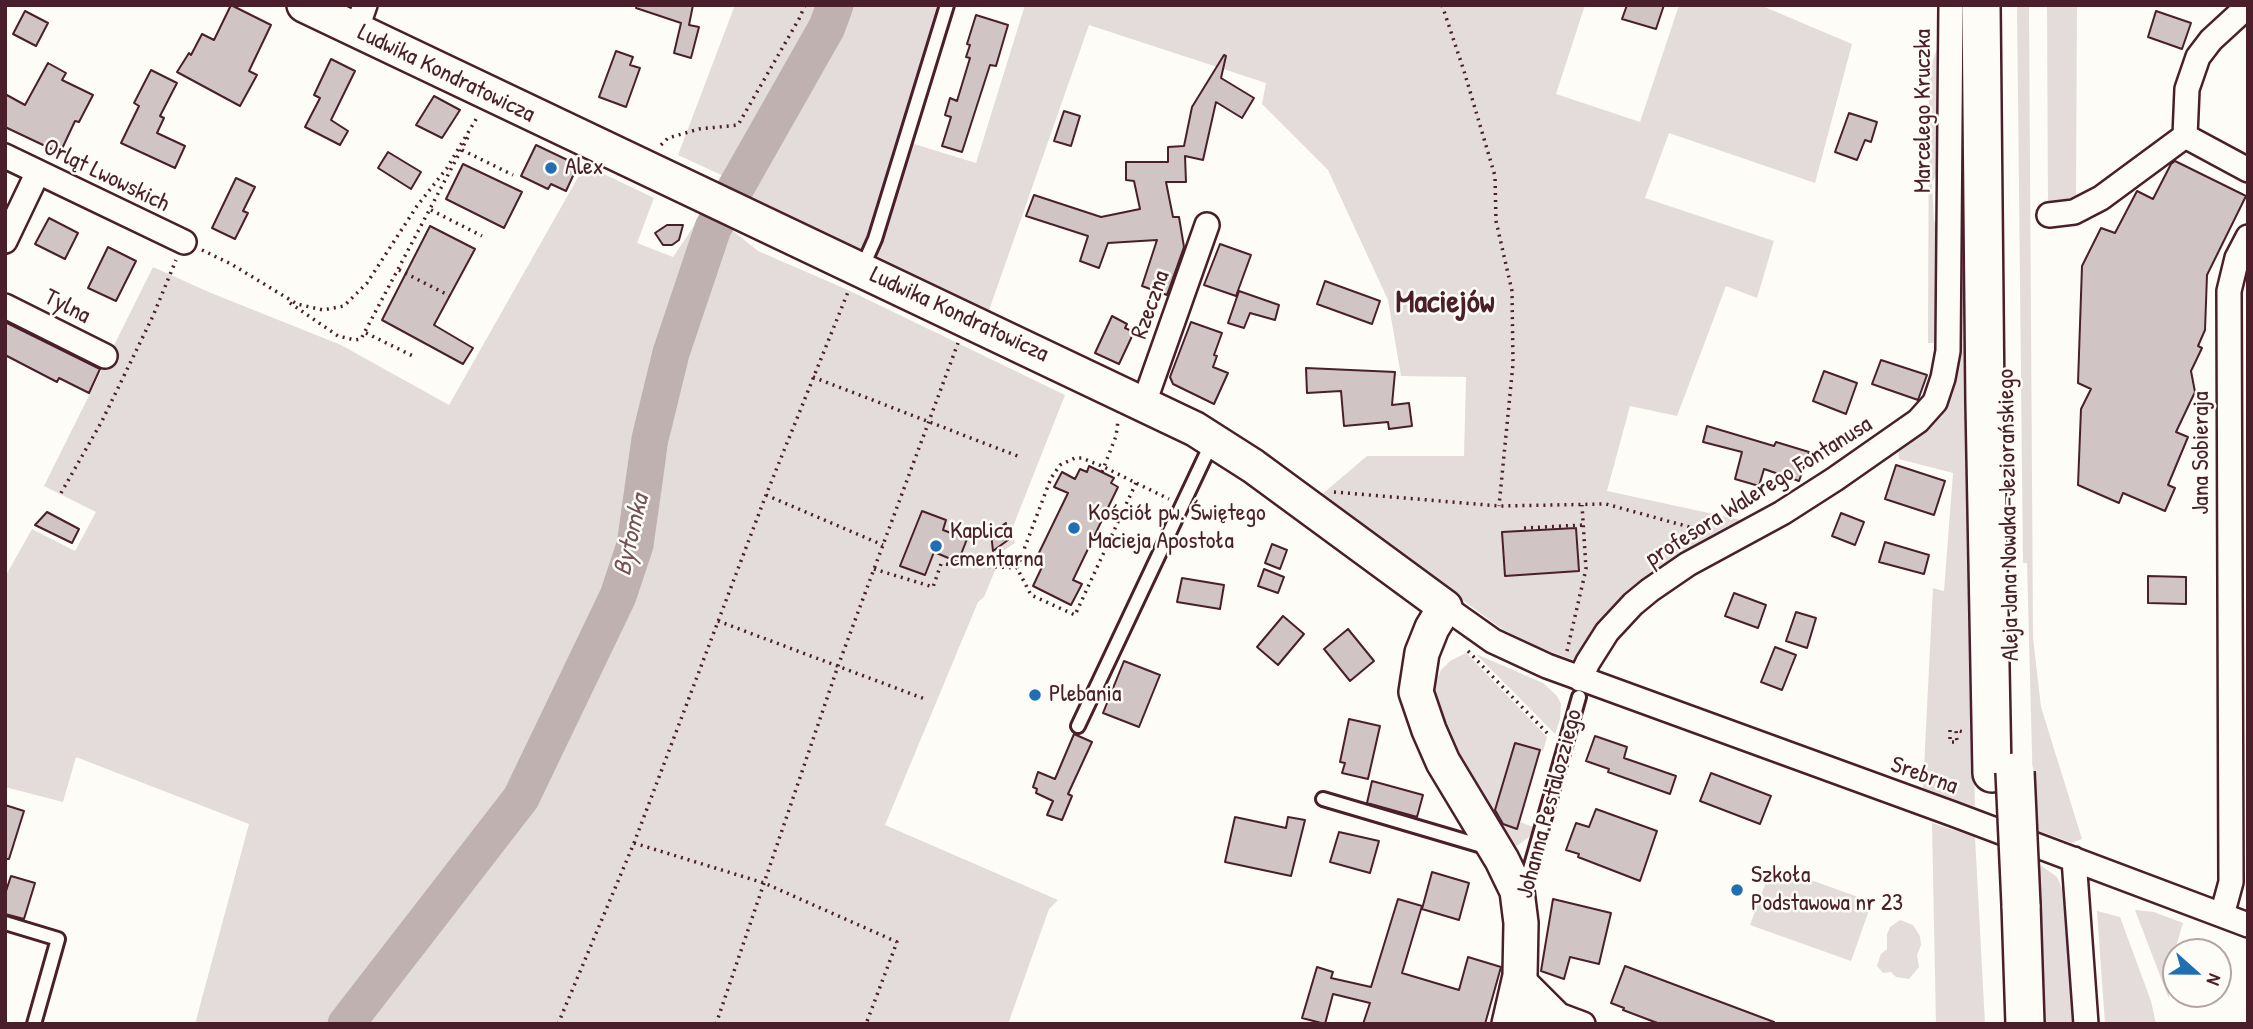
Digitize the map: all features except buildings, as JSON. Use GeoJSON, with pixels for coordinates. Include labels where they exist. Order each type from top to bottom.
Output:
{"type":"FeatureCollection","features":[{"type":"Feature","properties":{"kind":"main road","name":"Aleja Jana Nowaka-Jeziorańskiego"},"geometry":{"type":"LineString","coordinates":[[1981,5],[1985,403],[2009,906],[2025,1024]]}},
{"type":"Feature","properties":{"kind":"main road","name":"Aleja Jana Nowaka-Jeziorańskiego"},"geometry":{"type":"LineString","coordinates":[[2002,5],[2006,410],[2003,772]]}},
{"type":"Feature","properties":{"kind":"main road","name":"Aleja Jana Nowaka-Jeziorańskiego"},"geometry":{"type":"LineString","coordinates":[[2002,1024],[2009,906]]}},
{"type":"Feature","properties":{"kind":"street","name":"Ludwika Kondratowicza"},"geometry":{"type":"LineString","coordinates":[[304,5],[361,18],[703,196],[963,317],[1132,409],[1213,440],[1501,646],[1580,688]]}},
{"type":"Feature","properties":{"kind":"street","name":"Marcelego Kruczka"},"geometry":{"type":"LineString","coordinates":[[1949,217],[1951,5]]}},
{"type":"Feature","properties":{"kind":"street"},"geometry":{"type":"LineString","coordinates":[[2185,136],[2187,89],[2198,57],[2211,40],[2248,6]]}},
{"type":"Feature","properties":{"kind":"street"},"geometry":{"type":"LineString","coordinates":[[2185,136],[2248,170]]}},
{"type":"Feature","properties":{"kind":"street"},"geometry":{"type":"LineString","coordinates":[[2049,215],[2074,212],[2101,198],[2185,136]]}},
{"type":"Feature","properties":{"kind":"street","name":"Orląt Lwowskich"},"geometry":{"type":"LineString","coordinates":[[5,156],[184,242]]}},
{"type":"Feature","properties":{"kind":"street"},"geometry":{"type":"LineString","coordinates":[[5,241],[38,172]]}},
{"type":"Feature","properties":{"kind":"street","name":"profesora Walerego Fontanusa"},"geometry":{"type":"LineString","coordinates":[[1580,688],[1588,662],[1607,632],[1633,604],[1688,564],[1782,513],[1835,479],[1918,421],[1929,410],[1940,392],[1948,351],[1949,217]]}},
{"type":"Feature","properties":{"kind":"street","name":"Rzeczna"},"geometry":{"type":"LineString","coordinates":[[1132,409],[1207,225]]}},
{"type":"Feature","properties":{"kind":"street","name":"Jana Sobieraja"},"geometry":{"type":"LineString","coordinates":[[2222,915],[2231,882],[2238,677],[2238,400],[2229,292],[2234,266],[2248,237]]}},
{"type":"Feature","properties":{"kind":"street","name":"Tylna"},"geometry":{"type":"LineString","coordinates":[[5,306],[105,356]]}},
{"type":"Feature","properties":{"kind":"street","name":"Johanna Pestalozziego"},"geometry":{"type":"LineString","coordinates":[[1445,607],[1426,641],[1416,677],[1418,700],[1438,752],[1513,881],[1520,911],[1520,976],[1510,1020]]}},
{"type":"Feature","properties":{"kind":"street","name":"Srebrna"},"geometry":{"type":"LineString","coordinates":[[1580,688],[2074,859],[2248,925]]}},
{"type":"Feature","properties":{"kind":"street"},"geometry":{"type":"LineString","coordinates":[[2074,859],[2086,1024]]}},
{"type":"Feature","properties":{"kind":"street"},"geometry":{"type":"LineString","coordinates":[[1520,976],[1559,1015]]}},
{"type":"Feature","properties":{"kind":"street"},"geometry":{"type":"LineString","coordinates":[[1510,1020],[1535,1013],[1559,1015],[1583,1024]]}},
{"type":"Feature","properties":{"kind":"lane"},"geometry":{"type":"LineString","coordinates":[[862,269],[875,239],[947,5]]}},
{"type":"Feature","properties":{"kind":"lane"},"geometry":{"type":"LineString","coordinates":[[1078,726],[1213,440]]}},
{"type":"Feature","properties":{"kind":"lane","name":"Johanna Pestalozziego"},"geometry":{"type":"LineString","coordinates":[[1520,911],[1528,870],[1580,688]]}},
{"type":"Feature","properties":{"kind":"lane"},"geometry":{"type":"LineString","coordinates":[[1323,799],[1496,850]]}},
{"type":"Feature","properties":{"kind":"lane"},"geometry":{"type":"LineString","coordinates":[[5,923],[58,939],[34,1024]]}},
{"type":"Feature","properties":{"kind":"path"},"geometry":{"type":"LineString","coordinates":[[660,146],[668,138],[699,129],[738,125],[799,19],[804,5]]}},
{"type":"Feature","properties":{"kind":"path"},"geometry":{"type":"LineString","coordinates":[[1441,5],[1495,176],[1496,221],[1512,291],[1513,364],[1499,506]]}},
{"type":"Feature","properties":{"kind":"path"},"geometry":{"type":"LineString","coordinates":[[61,493],[103,421],[153,316],[184,242],[231,264],[338,336],[361,339],[484,106],[447,168],[416,206],[367,283],[344,306],[323,310],[308,308],[274,291]]}},
{"type":"Feature","properties":{"kind":"path"},"geometry":{"type":"LineString","coordinates":[[462,150],[513,175]]}},
{"type":"Feature","properties":{"kind":"path"},"geometry":{"type":"LineString","coordinates":[[431,210],[482,236]]}},
{"type":"Feature","properties":{"kind":"path"},"geometry":{"type":"LineString","coordinates":[[558,1024],[634,843],[766,495],[848,290],[862,269]]}},
{"type":"Feature","properties":{"kind":"path"},"geometry":{"type":"LineString","coordinates":[[399,270],[450,296]]}},
{"type":"Feature","properties":{"kind":"path"},"geometry":{"type":"LineString","coordinates":[[716,1024],[838,666],[957,343],[963,317]]}},
{"type":"Feature","properties":{"kind":"path"},"geometry":{"type":"LineString","coordinates":[[366,333],[415,357]]}},
{"type":"Feature","properties":{"kind":"path"},"geometry":{"type":"LineString","coordinates":[[813,377],[1020,457]]}},
{"type":"Feature","properties":{"kind":"path"},"geometry":{"type":"LineString","coordinates":[[1103,470],[1116,436],[1132,409]]}},
{"type":"Feature","properties":{"kind":"path"},"geometry":{"type":"LineString","coordinates":[[1116,436],[1121,430]]}},
{"type":"Feature","properties":{"kind":"path"},"geometry":{"type":"LineString","coordinates":[[1136,483],[1075,615],[1031,595],[1017,568],[1054,471],[1060,465],[1075,458],[1082,458],[1103,470],[1136,483],[1181,505]]}},
{"type":"Feature","properties":{"kind":"path"},"geometry":{"type":"LineString","coordinates":[[1324,491],[1499,506],[1606,504],[1733,539]]}},
{"type":"Feature","properties":{"kind":"path"},"geometry":{"type":"LineString","coordinates":[[766,495],[883,545]]}},
{"type":"Feature","properties":{"kind":"path"},"geometry":{"type":"LineString","coordinates":[[1565,660],[1586,569],[1582,505]]}},
{"type":"Feature","properties":{"kind":"path"},"geometry":{"type":"LineString","coordinates":[[1524,528],[1583,525]]}},
{"type":"Feature","properties":{"kind":"path"},"geometry":{"type":"LineString","coordinates":[[874,569],[933,587],[941,564],[1017,568]]}},
{"type":"Feature","properties":{"kind":"path"},"geometry":{"type":"LineString","coordinates":[[718,621],[925,699]]}},
{"type":"Feature","properties":{"kind":"path"},"geometry":{"type":"LineString","coordinates":[[1467,651],[1554,740]]}},
{"type":"Feature","properties":{"kind":"path"},"geometry":{"type":"LineString","coordinates":[[1950,730],[1950,742],[1956,742],[1956,730],[1962,730],[1966,742],[1968,728]]}},
{"type":"Feature","properties":{"kind":"path"},"geometry":{"type":"LineString","coordinates":[[634,843],[764,883],[897,942],[866,1024]]}},
{"type":"Feature","properties":{"kind":"shaded area"},"geometry":{"type":"Polygon","coordinates":[[[735,5],[822,5],[813,29],[730,179],[678,155],[735,5]]]}},
{"type":"Feature","properties":{"kind":"shaded area"},"geometry":{"type":"Polygon","coordinates":[[[850,5],[954,5],[911,143],[976,163],[1025,5],[1585,5],[1556,94],[1640,122],[1679,5],[1760,5],[1852,44],[1815,183],[1669,133],[1645,198],[1774,241],[1757,298],[1726,286],[1677,416],[1630,406],[1607,491],[1746,521],[1579,662],[1538,647],[1502,629],[1320,496],[1367,456],[1464,456],[1466,377],[1401,376],[1388,300],[1328,170],[1262,104],[1266,83],[1089,25],[987,316],[750,197],[850,5]]]}},
{"type":"Feature","properties":{"kind":"shaded area"},"geometry":{"type":"Polygon","coordinates":[[[2017,5],[2029,5],[2033,638],[2041,707],[2082,839],[2072,843],[2034,829],[2027,563],[2023,563],[2017,5]]]}},
{"type":"Feature","properties":{"kind":"shaded area"},"geometry":{"type":"Polygon","coordinates":[[[2047,5],[2077,5],[2076,198],[2063,204],[2048,205],[2047,5]]]}},
{"type":"Feature","properties":{"kind":"shaded area"},"geometry":{"type":"Polygon","coordinates":[[[1943,34],[1940,164],[1932,183],[1934,221],[1941,232],[1940,343],[1928,343],[1929,70],[1943,34]]]}},
{"type":"Feature","properties":{"kind":"shaded area"},"geometry":{"type":"Polygon","coordinates":[[[585,165],[654,198],[637,243],[673,257],[700,217],[706,219],[683,280],[660,355],[644,422],[624,536],[599,606],[566,681],[528,756],[490,819],[379,966],[330,1024],[195,1024],[249,824],[76,757],[63,802],[5,787],[5,577],[32,529],[75,551],[96,512],[44,486],[153,267],[341,345],[449,405],[585,165]]]}},
{"type":"Feature","properties":{"kind":"shaded area"},"geometry":{"type":"Polygon","coordinates":[[[1967,221],[1964,243],[1967,482],[1975,807],[1923,788],[1933,588],[1944,591],[1953,473],[1899,459],[1899,443],[1933,414],[1954,229],[1967,221]]]}},
{"type":"Feature","properties":{"kind":"shaded area"},"geometry":{"type":"Polygon","coordinates":[[[728,227],[758,251],[848,290],[1065,395],[1012,529],[1015,543],[1003,551],[984,597],[978,602],[885,825],[1058,900],[1049,909],[1008,1024],[359,1024],[495,857],[558,763],[638,591],[654,531],[674,408],[695,310],[728,227]]]}},
{"type":"Feature","properties":{"kind":"shaded area"},"geometry":{"type":"Polygon","coordinates":[[[1466,653],[1547,737],[1543,751],[1515,743],[1492,821],[1517,829],[1520,822],[1533,827],[1530,836],[1517,846],[1502,840],[1468,786],[1433,687],[1441,670],[1450,661],[1466,653]]]}},
{"type":"Feature","properties":{"kind":"shaded area"},"geometry":{"type":"Polygon","coordinates":[[[1476,654],[1543,683],[1557,696],[1561,704],[1555,734],[1476,654]]]}},
{"type":"Feature","properties":{"kind":"shaded area"},"geometry":{"type":"Polygon","coordinates":[[[1932,823],[1975,837],[1985,1024],[1936,1024],[1932,823]]]}},
{"type":"Feature","properties":{"kind":"shaded area"},"geometry":{"type":"Polygon","coordinates":[[[2036,862],[2057,877],[2066,898],[2074,1024],[2041,1024],[2036,862]]]}},
{"type":"Feature","properties":{"kind":"shaded area"},"geometry":{"type":"Polygon","coordinates":[[[1772,866],[1872,902],[1851,961],[1750,925],[1772,866]]]}},
{"type":"Feature","properties":{"kind":"shaded area"},"geometry":{"type":"Polygon","coordinates":[[[2135,910],[2154,912],[2183,923],[2179,938],[2162,938],[2162,981],[2135,910]]]}},
{"type":"Feature","properties":{"kind":"shaded area"},"geometry":{"type":"Polygon","coordinates":[[[2097,911],[2120,917],[2151,1001],[2156,1024],[2105,1024],[2097,911]]]}},
{"type":"Feature","properties":{"kind":"shaded area"},"geometry":{"type":"Polygon","coordinates":[[[1900,920],[1913,925],[1920,936],[1921,945],[1917,955],[1919,967],[1909,979],[1896,977],[1891,972],[1883,973],[1877,966],[1881,954],[1887,949],[1890,927],[1900,920]]]}},
{"type":"Feature","properties":{"kind":"waterway","name":"Bytomka"},"geometry":{"type":"LineString","coordinates":[[346,1024],[521,798],[618,596],[635,545],[650,439],[671,353],[713,228],[827,27],[835,5]]}},
{"type":"Feature","properties":{"kind":"place","name":"Alex"},"geometry":{"type":"Point","coordinates":[551,168]}},
{"type":"Feature","properties":{"kind":"place","name":"Kościół pw. Świętego Macieja Apostoła"},"geometry":{"type":"Point","coordinates":[1074,528]}},
{"type":"Feature","properties":{"kind":"place","name":"Kaplica cmentarna"},"geometry":{"type":"Point","coordinates":[936,546]}},
{"type":"Feature","properties":{"kind":"place","name":"Plebania"},"geometry":{"type":"Point","coordinates":[1035,695]}},
{"type":"Feature","properties":{"kind":"place","name":"Szkoła Podstawowa nr 23"},"geometry":{"type":"Point","coordinates":[1737,890]}},
{"type":"Feature","properties":{"kind":"district","name":"Maciejów"},"geometry":{"type":"Point","coordinates":[1445,303]}}]}
